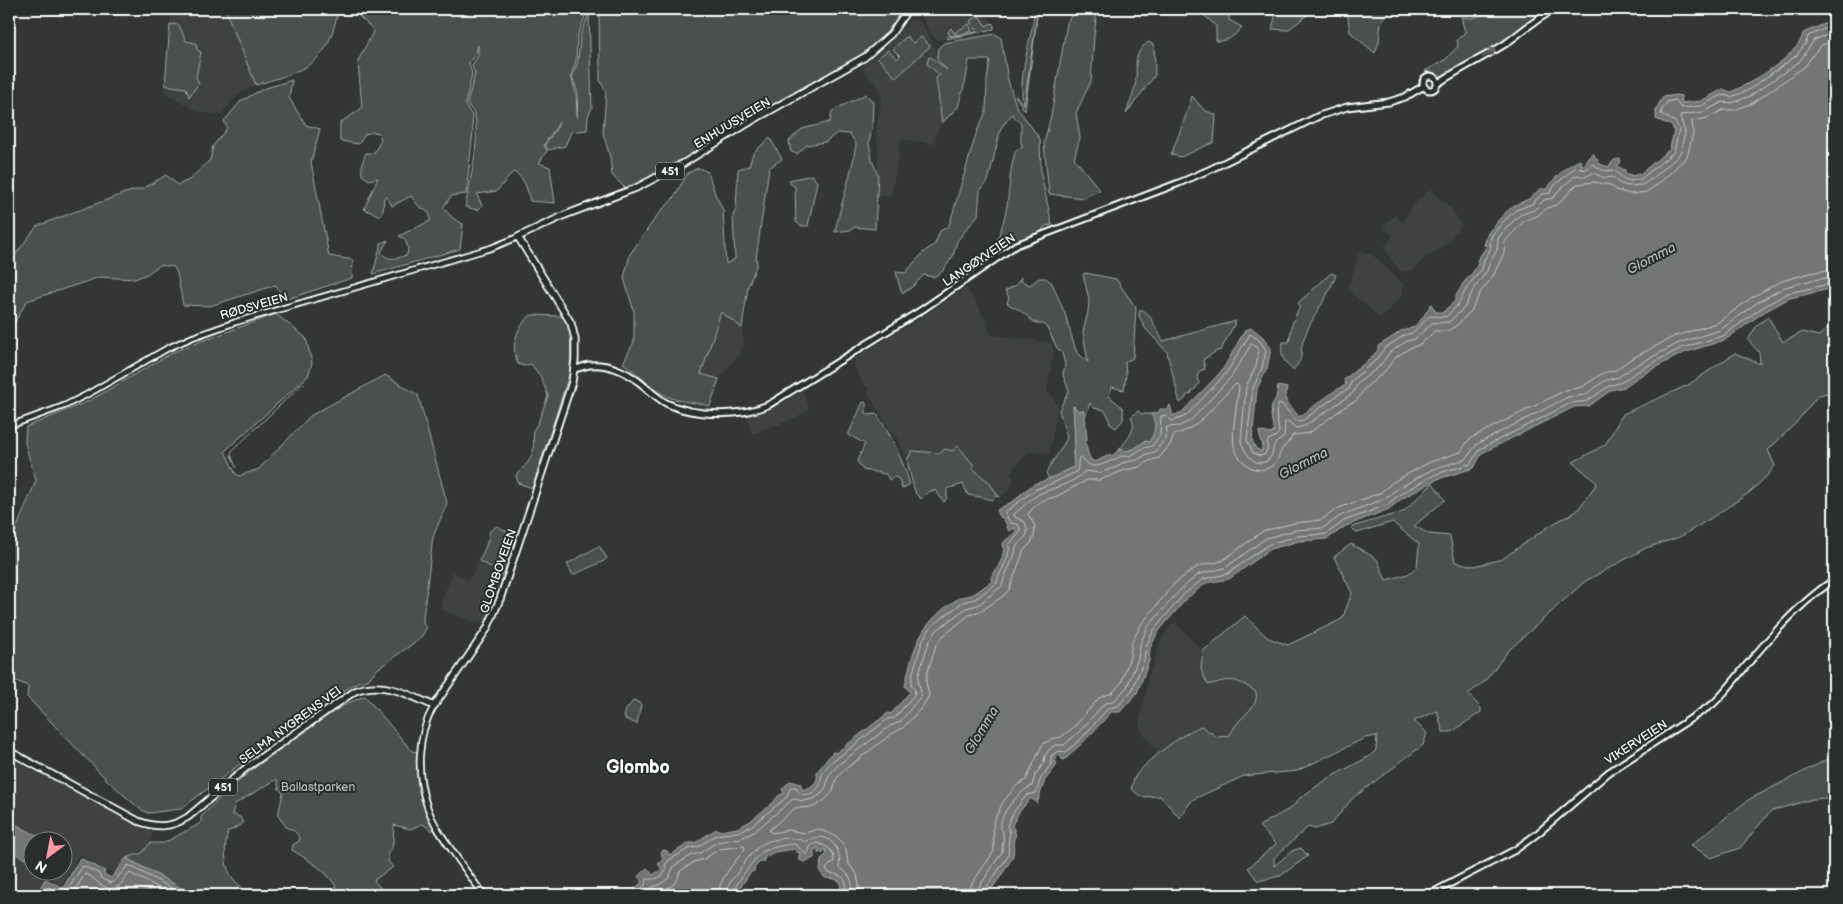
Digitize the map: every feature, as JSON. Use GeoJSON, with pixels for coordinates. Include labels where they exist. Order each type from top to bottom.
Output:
{"type":"FeatureCollection","features":[{"type":"Feature","properties":{"kind":"main road","name":"ENHUUSVEIEN"},"geometry":{"type":"LineString","coordinates":[[518,237],[565,215],[636,188],[684,163],[755,119],[865,56],[891,34],[908,9]]}},
{"type":"Feature","properties":{"kind":"main road"},"geometry":{"type":"LineString","coordinates":[[1447,77],[1426,78],[1424,86],[1431,90],[1435,88],[1437,84],[1447,77],[1491,53],[1533,21],[1556,9]]}},
{"type":"Feature","properties":{"kind":"main road"},"geometry":{"type":"LineString","coordinates":[[1434,78],[1437,84]]}},
{"type":"Feature","properties":{"kind":"main road","name":"LANGØYVEIEN"},"geometry":{"type":"LineString","coordinates":[[574,369],[588,366],[612,367],[625,372],[660,399],[677,407],[700,412],[727,413],[756,410],[770,404],[912,317],[1016,245],[1115,208],[1203,172],[1319,116],[1347,107],[1389,102],[1405,97],[1424,86]]}},
{"type":"Feature","properties":{"kind":"main road","name":"GLOMBOVEIEN"},"geometry":{"type":"LineString","coordinates":[[434,706],[485,633],[495,614],[568,396],[574,369],[575,339],[571,323],[518,237]]}},
{"type":"Feature","properties":{"kind":"main road","name":"LANGØYVEIEN"},"geometry":{"type":"LineString","coordinates":[[575,360],[588,366]]}},
{"type":"Feature","properties":{"kind":"main road","name":"VIKERVEIEN"},"geometry":{"type":"LineString","coordinates":[[1428,895],[1500,859],[1521,846],[1608,772],[1712,704],[1724,693],[1762,647],[1789,619],[1819,591],[1834,580]]}},
{"type":"Feature","properties":{"kind":"main road","name":"SELMA NYGRENS VEI"},"geometry":{"type":"LineString","coordinates":[[9,751],[138,821],[162,827],[188,817],[246,768],[355,691],[374,686],[392,688],[434,706]]}},
{"type":"Feature","properties":{"kind":"street","name":"RØDSVEIEN"},"geometry":{"type":"LineString","coordinates":[[9,426],[64,406],[168,348],[200,334],[491,248],[518,237]]}},
{"type":"Feature","properties":{"kind":"street","name":"GLOMBOVEIEN"},"geometry":{"type":"LineString","coordinates":[[434,706],[425,725],[421,752],[421,781],[426,805],[443,838],[485,895]]}},
{"type":"Feature","properties":{"kind":"shaded area"},"geometry":{"type":"Polygon","coordinates":[[[171,9],[225,9],[256,85],[243,91],[221,115],[198,112],[165,93],[171,9]]]}},
{"type":"Feature","properties":{"kind":"shaded area"},"geometry":{"type":"Polygon","coordinates":[[[916,9],[980,9],[994,25],[994,29],[938,40],[934,38],[916,9]]]}},
{"type":"Feature","properties":{"kind":"shaded area"},"geometry":{"type":"Polygon","coordinates":[[[909,20],[920,21],[938,52],[937,59],[953,76],[939,98],[942,123],[936,133],[934,144],[901,139],[891,197],[877,195],[878,155],[876,131],[882,96],[879,87],[864,72],[864,65],[890,43],[909,20]]]}},
{"type":"Feature","properties":{"kind":"shaded area"},"geometry":{"type":"Polygon","coordinates":[[[1430,189],[1453,211],[1462,225],[1437,253],[1427,256],[1414,270],[1401,272],[1383,248],[1393,236],[1383,226],[1395,215],[1402,223],[1411,208],[1430,189]]]}},
{"type":"Feature","properties":{"kind":"shaded area"},"geometry":{"type":"Polygon","coordinates":[[[1360,250],[1374,256],[1403,284],[1402,296],[1380,319],[1348,289],[1360,250]]]}},
{"type":"Feature","properties":{"kind":"shaded area"},"geometry":{"type":"Polygon","coordinates":[[[966,288],[979,307],[991,335],[1046,342],[1051,344],[1054,349],[1047,390],[1058,406],[1049,454],[1029,451],[1010,472],[1014,479],[1009,491],[999,497],[989,482],[973,469],[973,464],[961,449],[956,446],[953,451],[940,453],[912,451],[907,460],[897,436],[891,432],[868,394],[867,386],[864,386],[853,364],[856,357],[966,288]]]}},
{"type":"Feature","properties":{"kind":"shaded area"},"geometry":{"type":"Polygon","coordinates":[[[722,311],[742,328],[744,347],[719,379],[701,374],[722,311]]]}},
{"type":"Feature","properties":{"kind":"shaded area"},"geometry":{"type":"Polygon","coordinates":[[[803,391],[809,410],[793,419],[752,434],[747,415],[783,403],[803,391]]]}},
{"type":"Feature","properties":{"kind":"shaded area"},"geometry":{"type":"Polygon","coordinates":[[[479,561],[493,568],[495,572],[504,576],[504,578],[491,615],[483,621],[474,622],[447,612],[440,605],[453,572],[469,580],[479,561]]]}},
{"type":"Feature","properties":{"kind":"shaded area"},"geometry":{"type":"Polygon","coordinates":[[[1174,622],[1203,651],[1201,670],[1208,685],[1227,679],[1240,681],[1256,692],[1256,698],[1254,706],[1239,720],[1229,736],[1217,737],[1201,726],[1189,731],[1159,754],[1140,729],[1139,721],[1148,677],[1160,641],[1174,622]]]}},
{"type":"Feature","properties":{"kind":"shaded area"},"geometry":{"type":"Polygon","coordinates":[[[9,757],[139,827],[153,830],[151,840],[142,853],[125,857],[112,874],[79,854],[72,867],[72,832],[22,832],[22,882],[42,882],[34,894],[16,886],[9,895],[9,757]]]}},
{"type":"Feature","properties":{"kind":"green space"},"geometry":{"type":"Polygon","coordinates":[[[225,9],[338,9],[334,28],[328,43],[312,63],[288,75],[256,85],[225,9]]]}},
{"type":"Feature","properties":{"kind":"green space"},"geometry":{"type":"Polygon","coordinates":[[[351,9],[588,9],[577,37],[576,61],[571,76],[576,93],[577,118],[578,93],[572,77],[578,62],[580,36],[589,14],[592,108],[588,116],[587,130],[571,132],[565,146],[548,150],[545,144],[559,122],[544,145],[547,151],[539,163],[550,167],[555,203],[530,201],[523,180],[513,172],[497,191],[477,194],[482,206],[478,210],[465,207],[474,162],[476,138],[475,116],[467,103],[475,74],[472,65],[478,56],[478,45],[476,53],[469,63],[472,74],[465,104],[472,116],[473,132],[466,194],[451,196],[443,208],[454,219],[463,224],[460,249],[373,274],[381,243],[388,240],[381,252],[387,257],[393,258],[407,255],[408,248],[405,239],[399,236],[430,221],[430,215],[411,196],[392,206],[387,197],[384,198],[383,211],[380,216],[364,209],[378,178],[369,180],[362,175],[363,161],[366,153],[374,153],[381,140],[379,133],[373,132],[365,134],[359,144],[340,141],[340,123],[362,108],[358,61],[374,30],[351,9]]]}},
{"type":"Feature","properties":{"kind":"green space"},"geometry":{"type":"Polygon","coordinates":[[[599,9],[906,9],[900,21],[872,50],[638,185],[626,189],[612,175],[610,157],[603,133],[606,92],[600,80],[599,9]]]}},
{"type":"Feature","properties":{"kind":"green space"},"geometry":{"type":"Polygon","coordinates":[[[1035,9],[1038,9],[1025,111],[1015,96],[1023,104],[1022,80],[1035,9]]]}},
{"type":"Feature","properties":{"kind":"green space"},"geometry":{"type":"Polygon","coordinates":[[[1075,9],[1104,9],[1097,11],[1091,81],[1076,113],[1080,138],[1074,158],[1100,190],[1083,198],[1049,194],[1044,143],[1051,116],[1067,23],[1075,9]]]}},
{"type":"Feature","properties":{"kind":"green space"},"geometry":{"type":"Polygon","coordinates":[[[1197,9],[1229,9],[1229,20],[1242,27],[1231,38],[1216,41],[1216,26],[1197,9]]]}},
{"type":"Feature","properties":{"kind":"green space"},"geometry":{"type":"Polygon","coordinates":[[[1277,9],[1312,9],[1288,30],[1272,29],[1277,9]]]}},
{"type":"Feature","properties":{"kind":"green space"},"geometry":{"type":"Polygon","coordinates":[[[1345,9],[1393,9],[1381,22],[1379,42],[1375,53],[1350,32],[1347,11],[1345,9]]]}},
{"type":"Feature","properties":{"kind":"green space"},"geometry":{"type":"Polygon","coordinates":[[[1508,9],[1544,9],[1510,37],[1463,68],[1440,76],[1425,71],[1446,59],[1458,46],[1457,40],[1465,32],[1461,17],[1471,18],[1508,9]]]}},
{"type":"Feature","properties":{"kind":"green space"},"geometry":{"type":"Polygon","coordinates":[[[979,16],[986,26],[992,23],[994,29],[947,39],[946,38],[950,35],[948,32],[951,28],[954,33],[969,24],[972,31],[958,35],[955,33],[956,35],[950,36],[963,35],[976,32],[977,29],[974,28],[970,21],[979,16]]]}},
{"type":"Feature","properties":{"kind":"green space"},"geometry":{"type":"Polygon","coordinates":[[[170,24],[179,25],[186,41],[196,43],[197,50],[201,52],[196,77],[199,83],[189,97],[186,88],[165,85],[170,24]]]}},
{"type":"Feature","properties":{"kind":"green space"},"geometry":{"type":"Polygon","coordinates":[[[995,34],[1001,38],[1008,80],[1016,106],[1040,139],[1041,174],[1052,225],[1045,226],[1041,232],[1003,251],[996,246],[1007,208],[1014,155],[1017,149],[1023,147],[1021,143],[1021,124],[1012,114],[1001,128],[988,181],[980,191],[978,215],[957,241],[953,256],[942,272],[933,277],[924,275],[903,293],[896,272],[905,273],[924,252],[935,244],[940,231],[949,226],[977,131],[986,112],[990,60],[969,60],[958,107],[942,123],[936,78],[940,75],[927,64],[929,57],[947,70],[937,59],[938,48],[944,43],[995,34]]]}},
{"type":"Feature","properties":{"kind":"green space"},"geometry":{"type":"Polygon","coordinates":[[[907,36],[913,43],[921,37],[930,46],[896,78],[878,58],[888,50],[897,59],[900,56],[893,49],[907,36]]]}},
{"type":"Feature","properties":{"kind":"green space"},"geometry":{"type":"Polygon","coordinates":[[[1148,42],[1154,45],[1155,75],[1126,114],[1135,86],[1137,57],[1142,47],[1148,42]]]}},
{"type":"Feature","properties":{"kind":"green space"},"geometry":{"type":"Polygon","coordinates":[[[292,80],[289,98],[306,125],[320,129],[311,162],[329,256],[353,260],[352,278],[284,300],[276,285],[210,306],[183,305],[177,273],[174,267],[160,265],[147,274],[135,279],[100,277],[27,301],[9,332],[9,263],[37,226],[125,193],[144,188],[166,175],[178,185],[189,180],[210,160],[213,146],[227,128],[224,121],[241,101],[263,89],[292,80]]]}},
{"type":"Feature","properties":{"kind":"green space"},"geometry":{"type":"Polygon","coordinates":[[[866,94],[873,102],[869,143],[872,160],[878,175],[875,229],[855,227],[851,230],[835,232],[856,144],[850,134],[837,133],[825,142],[807,145],[797,154],[791,152],[789,141],[802,129],[830,122],[832,111],[866,94]]]}},
{"type":"Feature","properties":{"kind":"green space"},"geometry":{"type":"Polygon","coordinates":[[[1192,96],[1204,110],[1216,115],[1214,142],[1181,157],[1171,155],[1184,121],[1192,96]]]}},
{"type":"Feature","properties":{"kind":"green space"},"geometry":{"type":"Polygon","coordinates":[[[770,138],[782,159],[769,168],[756,259],[757,264],[748,286],[742,328],[721,312],[701,374],[719,379],[710,406],[671,398],[659,392],[623,363],[634,342],[634,312],[624,278],[630,254],[659,213],[672,200],[688,173],[698,168],[708,172],[715,194],[723,210],[726,264],[735,259],[733,215],[736,210],[738,169],[749,166],[753,153],[770,138]]]}},
{"type":"Feature","properties":{"kind":"green space"},"geometry":{"type":"Polygon","coordinates":[[[812,175],[817,182],[808,226],[801,226],[796,222],[795,187],[789,180],[812,175]]]}},
{"type":"Feature","properties":{"kind":"green space"},"geometry":{"type":"Polygon","coordinates":[[[1331,273],[1336,275],[1307,330],[1302,343],[1301,358],[1293,370],[1283,358],[1282,346],[1283,342],[1289,342],[1292,324],[1300,306],[1298,303],[1331,273]]]}},
{"type":"Feature","properties":{"kind":"green space"},"geometry":{"type":"Polygon","coordinates":[[[1083,274],[1116,279],[1136,308],[1133,358],[1125,362],[1124,390],[1112,387],[1109,396],[1123,408],[1123,420],[1116,428],[1110,424],[1104,410],[1094,408],[1090,403],[1085,417],[1083,410],[1078,411],[1074,406],[1074,467],[1049,479],[1046,473],[1067,438],[1059,410],[1069,391],[1063,375],[1065,364],[1062,353],[1057,348],[1044,324],[1034,322],[1007,303],[1009,297],[1005,291],[1016,285],[1021,277],[1021,281],[1030,285],[1039,278],[1046,278],[1052,283],[1065,314],[1076,351],[1088,362],[1083,332],[1089,300],[1083,274]]]}},
{"type":"Feature","properties":{"kind":"green space"},"geometry":{"type":"Polygon","coordinates":[[[1140,310],[1149,315],[1163,341],[1236,321],[1221,350],[1203,360],[1205,369],[1199,371],[1197,378],[1199,383],[1191,394],[1187,395],[1180,403],[1167,352],[1145,328],[1139,316],[1140,310]]]}},
{"type":"Feature","properties":{"kind":"green space"},"geometry":{"type":"Polygon","coordinates":[[[276,314],[306,338],[312,363],[308,376],[225,451],[235,473],[239,476],[259,469],[310,416],[385,375],[418,395],[447,503],[433,537],[423,618],[423,624],[427,627],[421,638],[376,670],[368,680],[358,682],[310,711],[181,809],[148,813],[140,809],[109,782],[27,697],[28,686],[9,678],[9,546],[36,481],[25,443],[26,427],[89,401],[175,351],[276,314]]]}},
{"type":"Feature","properties":{"kind":"green space"},"geometry":{"type":"Polygon","coordinates":[[[531,315],[566,318],[571,332],[570,372],[532,488],[518,483],[516,475],[532,456],[534,445],[533,430],[538,423],[548,396],[541,377],[531,364],[524,366],[518,364],[516,358],[515,344],[518,331],[531,315]]]}},
{"type":"Feature","properties":{"kind":"green space"},"geometry":{"type":"Polygon","coordinates":[[[1768,317],[1783,342],[1803,332],[1818,336],[1834,324],[1834,392],[1818,395],[1796,423],[1768,450],[1775,466],[1768,475],[1749,493],[1680,537],[1646,548],[1584,582],[1509,650],[1485,681],[1468,694],[1481,708],[1481,712],[1452,732],[1443,732],[1437,711],[1414,721],[1427,733],[1423,745],[1353,798],[1331,824],[1315,829],[1308,827],[1274,858],[1274,866],[1292,851],[1301,848],[1308,856],[1280,876],[1258,881],[1248,868],[1276,844],[1259,826],[1291,808],[1300,798],[1327,779],[1370,756],[1376,750],[1377,736],[1365,738],[1297,771],[1244,776],[1192,800],[1180,818],[1160,796],[1142,797],[1131,789],[1135,777],[1142,769],[1176,740],[1201,726],[1217,737],[1229,736],[1256,701],[1256,692],[1238,682],[1228,680],[1208,685],[1201,670],[1203,651],[1245,616],[1268,638],[1288,645],[1342,619],[1352,593],[1334,557],[1351,544],[1377,559],[1386,580],[1408,574],[1417,567],[1419,544],[1392,522],[1357,533],[1351,527],[1403,512],[1433,483],[1445,500],[1414,526],[1429,534],[1450,536],[1455,562],[1474,566],[1502,559],[1551,525],[1577,511],[1597,483],[1573,462],[1605,445],[1623,414],[1688,385],[1735,353],[1760,364],[1759,352],[1748,340],[1757,325],[1768,317]]]}},
{"type":"Feature","properties":{"kind":"green space"},"geometry":{"type":"Polygon","coordinates":[[[863,402],[866,403],[866,413],[869,415],[877,414],[893,441],[910,484],[902,489],[899,479],[895,477],[889,480],[886,474],[863,470],[857,461],[865,444],[849,435],[849,433],[863,402]]]}},
{"type":"Feature","properties":{"kind":"green space"},"geometry":{"type":"Polygon","coordinates":[[[1138,411],[1141,414],[1151,414],[1155,420],[1155,434],[1149,442],[1145,441],[1134,449],[1126,451],[1120,449],[1132,430],[1133,421],[1131,417],[1138,411]]]}},
{"type":"Feature","properties":{"kind":"green space"},"geometry":{"type":"Polygon","coordinates":[[[957,446],[973,464],[973,469],[989,482],[999,497],[996,496],[992,500],[968,495],[963,484],[947,489],[947,498],[944,502],[935,490],[928,492],[921,499],[916,494],[907,460],[912,451],[940,453],[945,449],[953,451],[957,446]]]}},
{"type":"Feature","properties":{"kind":"green space"},"geometry":{"type":"Polygon","coordinates":[[[497,526],[517,537],[504,576],[496,573],[493,568],[479,561],[490,531],[497,526]]]}},
{"type":"Feature","properties":{"kind":"green space"},"geometry":{"type":"Polygon","coordinates":[[[599,546],[607,558],[573,575],[567,564],[599,546]]]}},
{"type":"Feature","properties":{"kind":"green space","name":"Ballastparken"},"geometry":{"type":"Polygon","coordinates":[[[365,696],[412,751],[417,752],[421,792],[434,829],[432,831],[423,824],[410,829],[394,825],[393,844],[388,854],[388,861],[393,867],[374,880],[386,895],[336,895],[338,892],[331,879],[312,863],[292,850],[293,845],[300,840],[298,835],[292,829],[287,828],[278,816],[283,793],[279,789],[277,779],[235,804],[232,814],[240,817],[243,823],[228,831],[225,850],[226,864],[231,876],[249,895],[194,895],[126,858],[142,853],[150,843],[164,843],[201,823],[201,817],[212,806],[260,764],[331,713],[365,696]]]}},
{"type":"Feature","properties":{"kind":"green space"},"geometry":{"type":"Polygon","coordinates":[[[634,700],[641,704],[637,724],[625,719],[627,709],[634,700]]]}},
{"type":"Feature","properties":{"kind":"green space"},"geometry":{"type":"Polygon","coordinates":[[[1834,725],[1834,801],[1827,798],[1813,799],[1771,811],[1740,848],[1711,858],[1691,845],[1748,800],[1826,760],[1832,727],[1834,725]]]}},
{"type":"Feature","properties":{"kind":"water","name":"Glomma"},"geometry":{"type":"Polygon","coordinates":[[[1834,20],[1834,288],[1790,298],[1764,312],[1725,340],[1683,353],[1638,377],[1624,387],[1611,390],[1589,406],[1574,407],[1482,453],[1474,468],[1438,479],[1403,498],[1389,509],[1346,526],[1327,539],[1299,541],[1271,549],[1229,579],[1206,583],[1187,598],[1158,632],[1150,648],[1149,661],[1137,693],[1120,712],[1111,712],[1087,739],[1067,757],[1063,760],[1059,755],[1055,759],[1057,765],[1045,780],[1037,803],[1030,799],[1019,812],[1012,825],[1016,835],[1013,855],[1001,876],[986,895],[838,895],[837,891],[841,888],[840,881],[825,878],[820,872],[821,859],[827,854],[825,849],[823,854],[820,852],[818,854],[818,848],[814,850],[814,858],[804,862],[798,859],[800,853],[795,849],[774,852],[768,857],[766,855],[763,862],[760,862],[755,867],[754,871],[750,873],[735,895],[628,895],[642,882],[638,876],[647,868],[653,875],[662,869],[658,864],[663,859],[661,852],[663,850],[667,851],[670,855],[689,843],[695,843],[716,829],[721,831],[737,828],[749,822],[773,803],[778,796],[784,793],[782,789],[790,781],[801,784],[802,790],[812,786],[816,782],[817,772],[833,752],[836,753],[888,713],[891,714],[910,692],[905,686],[908,671],[916,646],[928,625],[946,607],[959,598],[974,594],[993,581],[991,577],[1002,557],[1003,543],[1016,531],[1015,528],[1009,531],[1004,519],[1000,517],[997,510],[1015,500],[1034,484],[1074,467],[1073,406],[1078,411],[1083,410],[1087,440],[1085,442],[1088,454],[1092,460],[1095,462],[1109,455],[1112,456],[1120,449],[1126,451],[1134,449],[1145,441],[1149,442],[1153,435],[1155,425],[1151,414],[1159,412],[1160,409],[1166,410],[1170,405],[1173,416],[1182,412],[1223,369],[1245,330],[1252,328],[1263,337],[1271,348],[1267,369],[1257,389],[1252,440],[1256,449],[1262,451],[1262,445],[1264,444],[1261,442],[1259,431],[1270,434],[1274,432],[1271,416],[1272,405],[1276,398],[1278,386],[1287,388],[1285,399],[1299,417],[1346,385],[1344,380],[1371,358],[1378,350],[1378,346],[1401,331],[1416,325],[1431,304],[1436,312],[1444,312],[1456,300],[1456,295],[1479,262],[1477,262],[1478,259],[1487,246],[1484,245],[1488,233],[1513,206],[1529,199],[1540,189],[1547,189],[1562,172],[1575,162],[1580,160],[1583,166],[1593,153],[1600,164],[1608,167],[1614,160],[1620,159],[1621,162],[1617,166],[1625,170],[1625,174],[1630,174],[1631,176],[1640,174],[1670,149],[1674,131],[1672,126],[1656,119],[1656,109],[1663,97],[1681,96],[1682,103],[1701,101],[1723,89],[1730,92],[1739,88],[1761,76],[1784,59],[1800,41],[1803,33],[1834,20]]]}},
{"type":"Feature","properties":{"kind":"water"},"geometry":{"type":"Polygon","coordinates":[[[9,821],[30,832],[22,832],[22,857],[9,850],[9,821]]]}},
{"type":"Feature","properties":{"kind":"water"},"geometry":{"type":"Polygon","coordinates":[[[80,858],[105,871],[104,874],[111,878],[126,858],[194,895],[36,895],[43,882],[51,882],[63,888],[66,882],[72,882],[72,872],[80,858]]]}},
{"type":"Feature","properties":{"kind":"waterway"},"geometry":{"type":"LineString","coordinates":[[1024,105],[1038,9]]}},
{"type":"Feature","properties":{"kind":"waterway"},"geometry":{"type":"LineString","coordinates":[[236,467],[231,455],[232,451],[302,384],[305,384]]}},
{"type":"Feature","properties":{"kind":"district","name":"Glombo"},"geometry":{"type":"Point","coordinates":[638,767]}}]}
